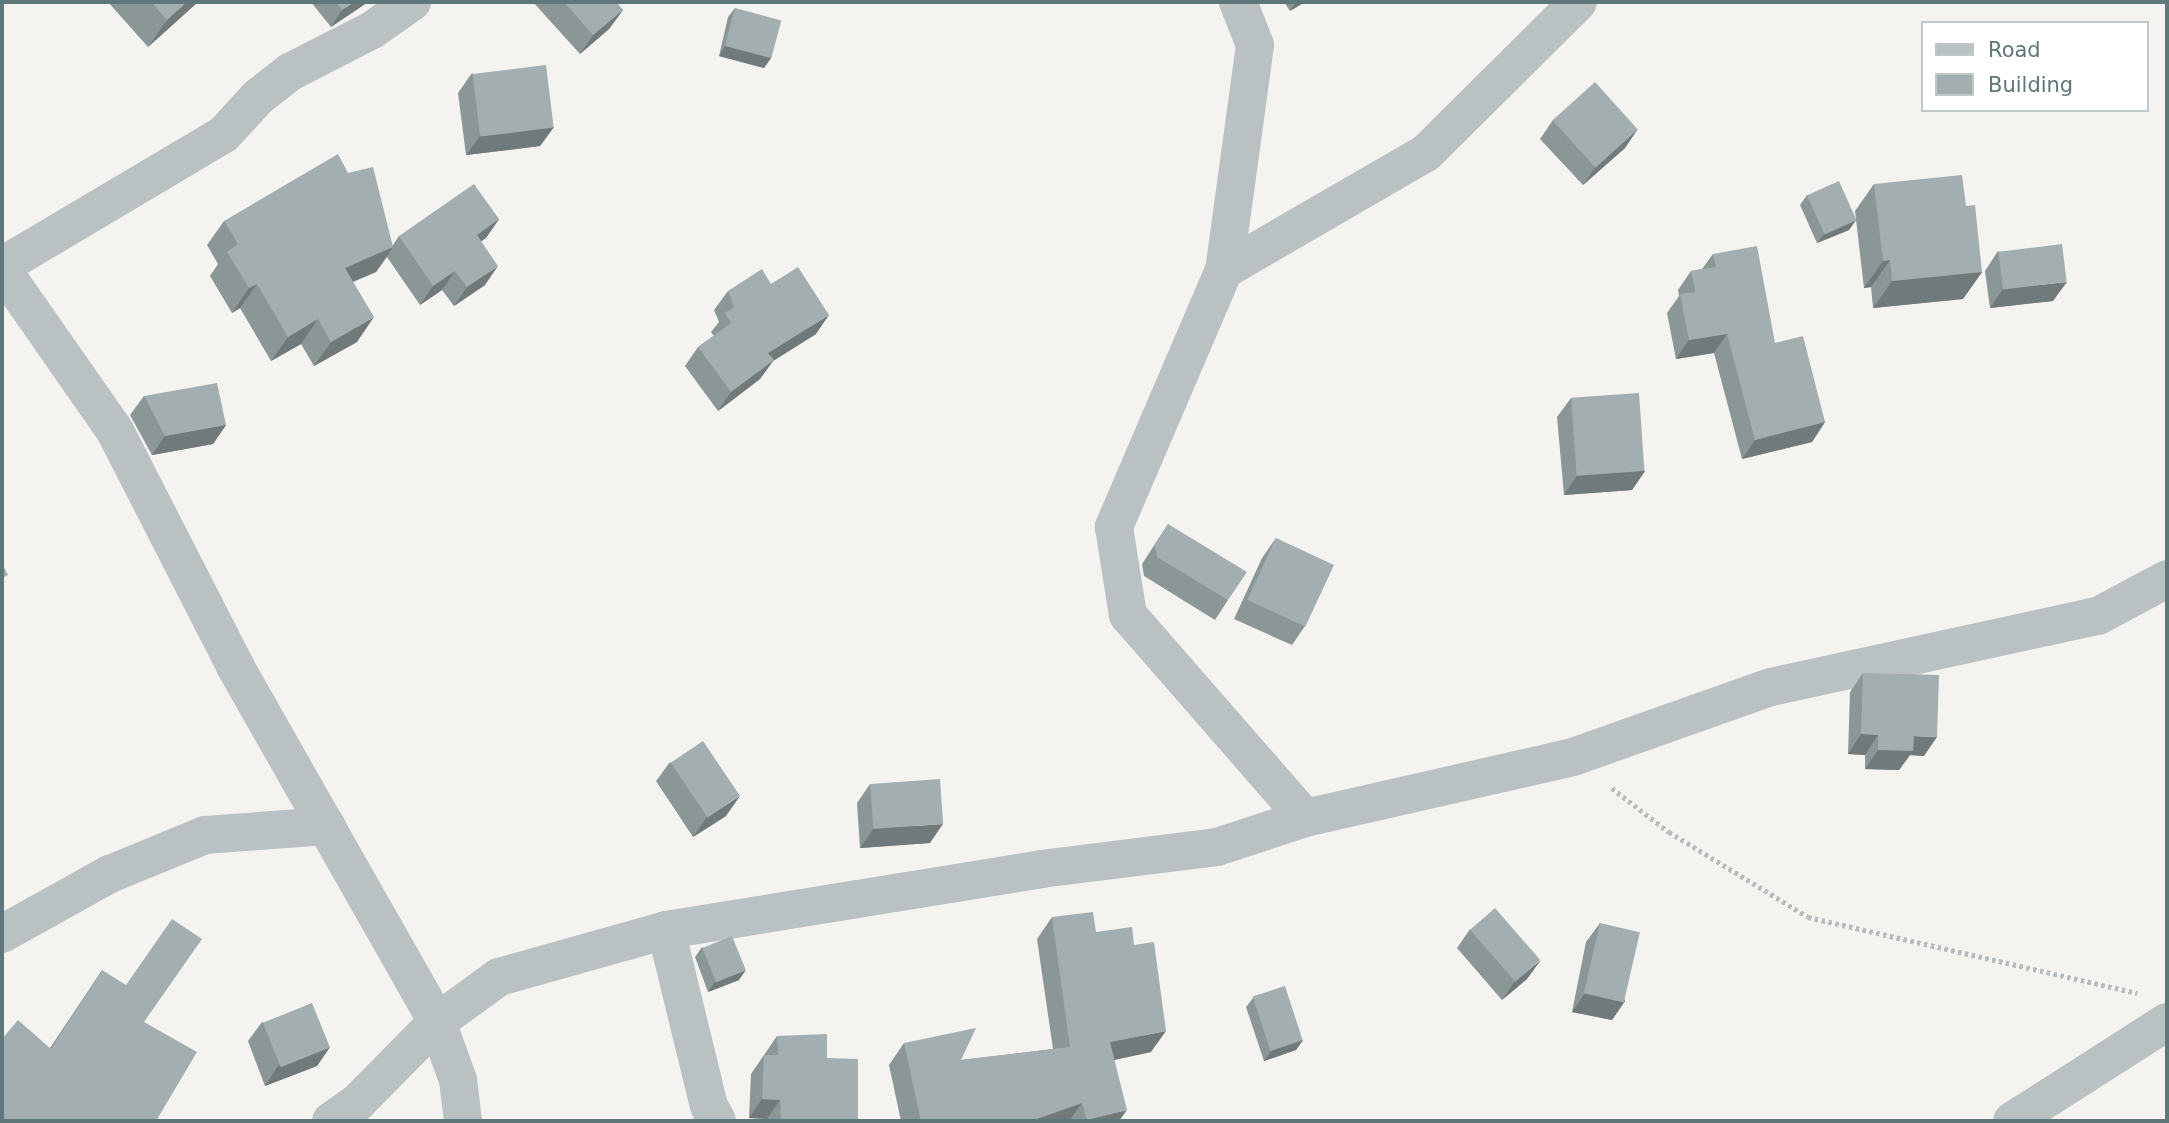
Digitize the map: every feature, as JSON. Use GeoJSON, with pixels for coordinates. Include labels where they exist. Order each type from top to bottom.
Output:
{"type":"FeatureCollection","features":[{"type":"Feature","properties":{"kind":"street"},"geometry":{"type":"LineString","coordinates":[[412,2],[372,30],[290,72],[213,141],[2,268],[115,431],[234,666],[437,1022],[458,1080],[463,1121]]}},
{"type":"Feature","properties":{"kind":"street"},"geometry":{"type":"LineString","coordinates":[[1238,2],[1255,45],[1224,270],[1114,527],[1128,615],[1305,818]]}},
{"type":"Feature","properties":{"kind":"street"},"geometry":{"type":"LineString","coordinates":[[1224,270],[1426,153],[1578,2]]}},
{"type":"Feature","properties":{"kind":"street"},"geometry":{"type":"LineString","coordinates":[[331,1121],[358,1102],[437,1022],[499,977],[666,930],[1041,869],[1217,847],[1305,818],[1573,757],[1771,687],[2098,615],[2167,579]]}},
{"type":"Feature","properties":{"kind":"street"},"geometry":{"type":"LineString","coordinates":[[2,934],[110,874],[205,835],[327,826]]}},
{"type":"Feature","properties":{"kind":"street"},"geometry":{"type":"LineString","coordinates":[[666,930],[709,1106],[717,1121]]}},
{"type":"Feature","properties":{"kind":"street"},"geometry":{"type":"LineString","coordinates":[[2012,1121],[2167,1022]]}},
{"type":"Feature","properties":{"kind":"path"},"geometry":{"type":"LineString","coordinates":[[1573,757],[1669,832],[1808,917],[2141,994]]}},
{"type":"Feature","properties":{"kind":"building"},"geometry":{"type":"Polygon","coordinates":[[[151,2],[187,2],[167,20],[151,2]]]}},
{"type":"Feature","properties":{"kind":"building"},"geometry":{"type":"Polygon","coordinates":[[[335,2],[355,2],[342,10],[335,2]]]}},
{"type":"Feature","properties":{"kind":"building"},"geometry":{"type":"Polygon","coordinates":[[[564,2],[616,2],[623,10],[593,35],[564,2]]]}},
{"type":"Feature","properties":{"kind":"building"},"geometry":{"type":"Polygon","coordinates":[[[735,8],[781,20],[771,58],[725,46],[735,8]]]}},
{"type":"Feature","properties":{"kind":"building"},"geometry":{"type":"Polygon","coordinates":[[[546,65],[554,128],[480,137],[473,74],[546,65]]]}},
{"type":"Feature","properties":{"kind":"building"},"geometry":{"type":"Polygon","coordinates":[[[1595,82],[1638,130],[1595,168],[1553,120],[1595,82]]]}},
{"type":"Feature","properties":{"kind":"building"},"geometry":{"type":"Polygon","coordinates":[[[338,154],[348,173],[373,167],[393,247],[345,268],[374,317],[331,342],[318,319],[288,337],[257,284],[249,288],[227,252],[238,244],[224,221],[338,154]]]}},
{"type":"Feature","properties":{"kind":"building"},"geometry":{"type":"Polygon","coordinates":[[[1962,175],[1966,206],[1975,205],[1982,272],[1892,281],[1890,260],[1883,261],[1874,184],[1962,175]]]}},
{"type":"Feature","properties":{"kind":"building"},"geometry":{"type":"Polygon","coordinates":[[[1839,181],[1856,220],[1825,235],[1807,195],[1839,181]]]}},
{"type":"Feature","properties":{"kind":"building"},"geometry":{"type":"Polygon","coordinates":[[[474,184],[499,219],[477,235],[498,266],[467,287],[455,271],[433,286],[399,236],[474,184]]]}},
{"type":"Feature","properties":{"kind":"building"},"geometry":{"type":"Polygon","coordinates":[[[2062,244],[2067,282],[2003,290],[1998,252],[2062,244]]]}},
{"type":"Feature","properties":{"kind":"building"},"geometry":{"type":"Polygon","coordinates":[[[1757,246],[1775,343],[1803,336],[1825,422],[1755,440],[1727,334],[1689,340],[1680,294],[1695,292],[1691,271],[1716,267],[1713,254],[1757,246]]]}},
{"type":"Feature","properties":{"kind":"building"},"geometry":{"type":"Polygon","coordinates":[[[798,267],[829,315],[768,353],[774,360],[731,392],[698,347],[731,323],[725,313],[734,307],[728,291],[762,269],[771,284],[798,267]]]}},
{"type":"Feature","properties":{"kind":"building"},"geometry":{"type":"Polygon","coordinates":[[[217,383],[226,425],[165,436],[144,396],[217,383]]]}},
{"type":"Feature","properties":{"kind":"building"},"geometry":{"type":"Polygon","coordinates":[[[1639,393],[1644,471],[1577,476],[1571,398],[1639,393]]]}},
{"type":"Feature","properties":{"kind":"building"},"geometry":{"type":"Polygon","coordinates":[[[1168,524],[1247,572],[1228,600],[1157,557],[1155,545],[1168,524]]]}},
{"type":"Feature","properties":{"kind":"building"},"geometry":{"type":"Polygon","coordinates":[[[1276,538],[1334,565],[1305,627],[1247,600],[1276,538]]]}},
{"type":"Feature","properties":{"kind":"building"},"geometry":{"type":"Polygon","coordinates":[[[2,563],[8,575],[2,578],[2,563]]]}},
{"type":"Feature","properties":{"kind":"building"},"geometry":{"type":"Polygon","coordinates":[[[1863,673],[1939,675],[1937,737],[1914,736],[1913,751],[1878,750],[1878,735],[1861,734],[1863,673]]]}},
{"type":"Feature","properties":{"kind":"building"},"geometry":{"type":"Polygon","coordinates":[[[703,741],[740,796],[708,818],[671,763],[703,741]]]}},
{"type":"Feature","properties":{"kind":"building"},"geometry":{"type":"Polygon","coordinates":[[[940,779],[943,824],[873,829],[870,784],[940,779]]]}},
{"type":"Feature","properties":{"kind":"building"},"geometry":{"type":"Polygon","coordinates":[[[1495,908],[1540,960],[1515,982],[1470,930],[1495,908]]]}},
{"type":"Feature","properties":{"kind":"building"},"geometry":{"type":"Polygon","coordinates":[[[1093,912],[1096,932],[1132,927],[1134,945],[1154,942],[1166,1031],[1110,1042],[1127,1110],[1087,1120],[1082,1103],[1031,1121],[921,1121],[904,1043],[976,1028],[961,1060],[1070,1047],[1052,917],[1093,912]]]}},
{"type":"Feature","properties":{"kind":"building"},"geometry":{"type":"Polygon","coordinates":[[[172,919],[202,939],[144,1022],[197,1052],[156,1121],[2,1121],[2,1039],[18,1020],[51,1049],[102,970],[126,985],[172,919]]]}},
{"type":"Feature","properties":{"kind":"building"},"geometry":{"type":"Polygon","coordinates":[[[1600,923],[1640,932],[1624,1002],[1584,993],[1600,923]]]}},
{"type":"Feature","properties":{"kind":"building"},"geometry":{"type":"Polygon","coordinates":[[[732,936],[746,970],[716,982],[702,948],[732,936]]]}},
{"type":"Feature","properties":{"kind":"building"},"geometry":{"type":"Polygon","coordinates":[[[1285,986],[1303,1040],[1270,1051],[1253,997],[1285,986]]]}},
{"type":"Feature","properties":{"kind":"building"},"geometry":{"type":"Polygon","coordinates":[[[312,1003],[330,1048],[281,1067],[263,1023],[312,1003]]]}},
{"type":"Feature","properties":{"kind":"building"},"geometry":{"type":"Polygon","coordinates":[[[827,1034],[827,1058],[858,1059],[858,1121],[781,1121],[780,1100],[762,1099],[764,1055],[778,1055],[777,1036],[827,1034]]]}}]}
